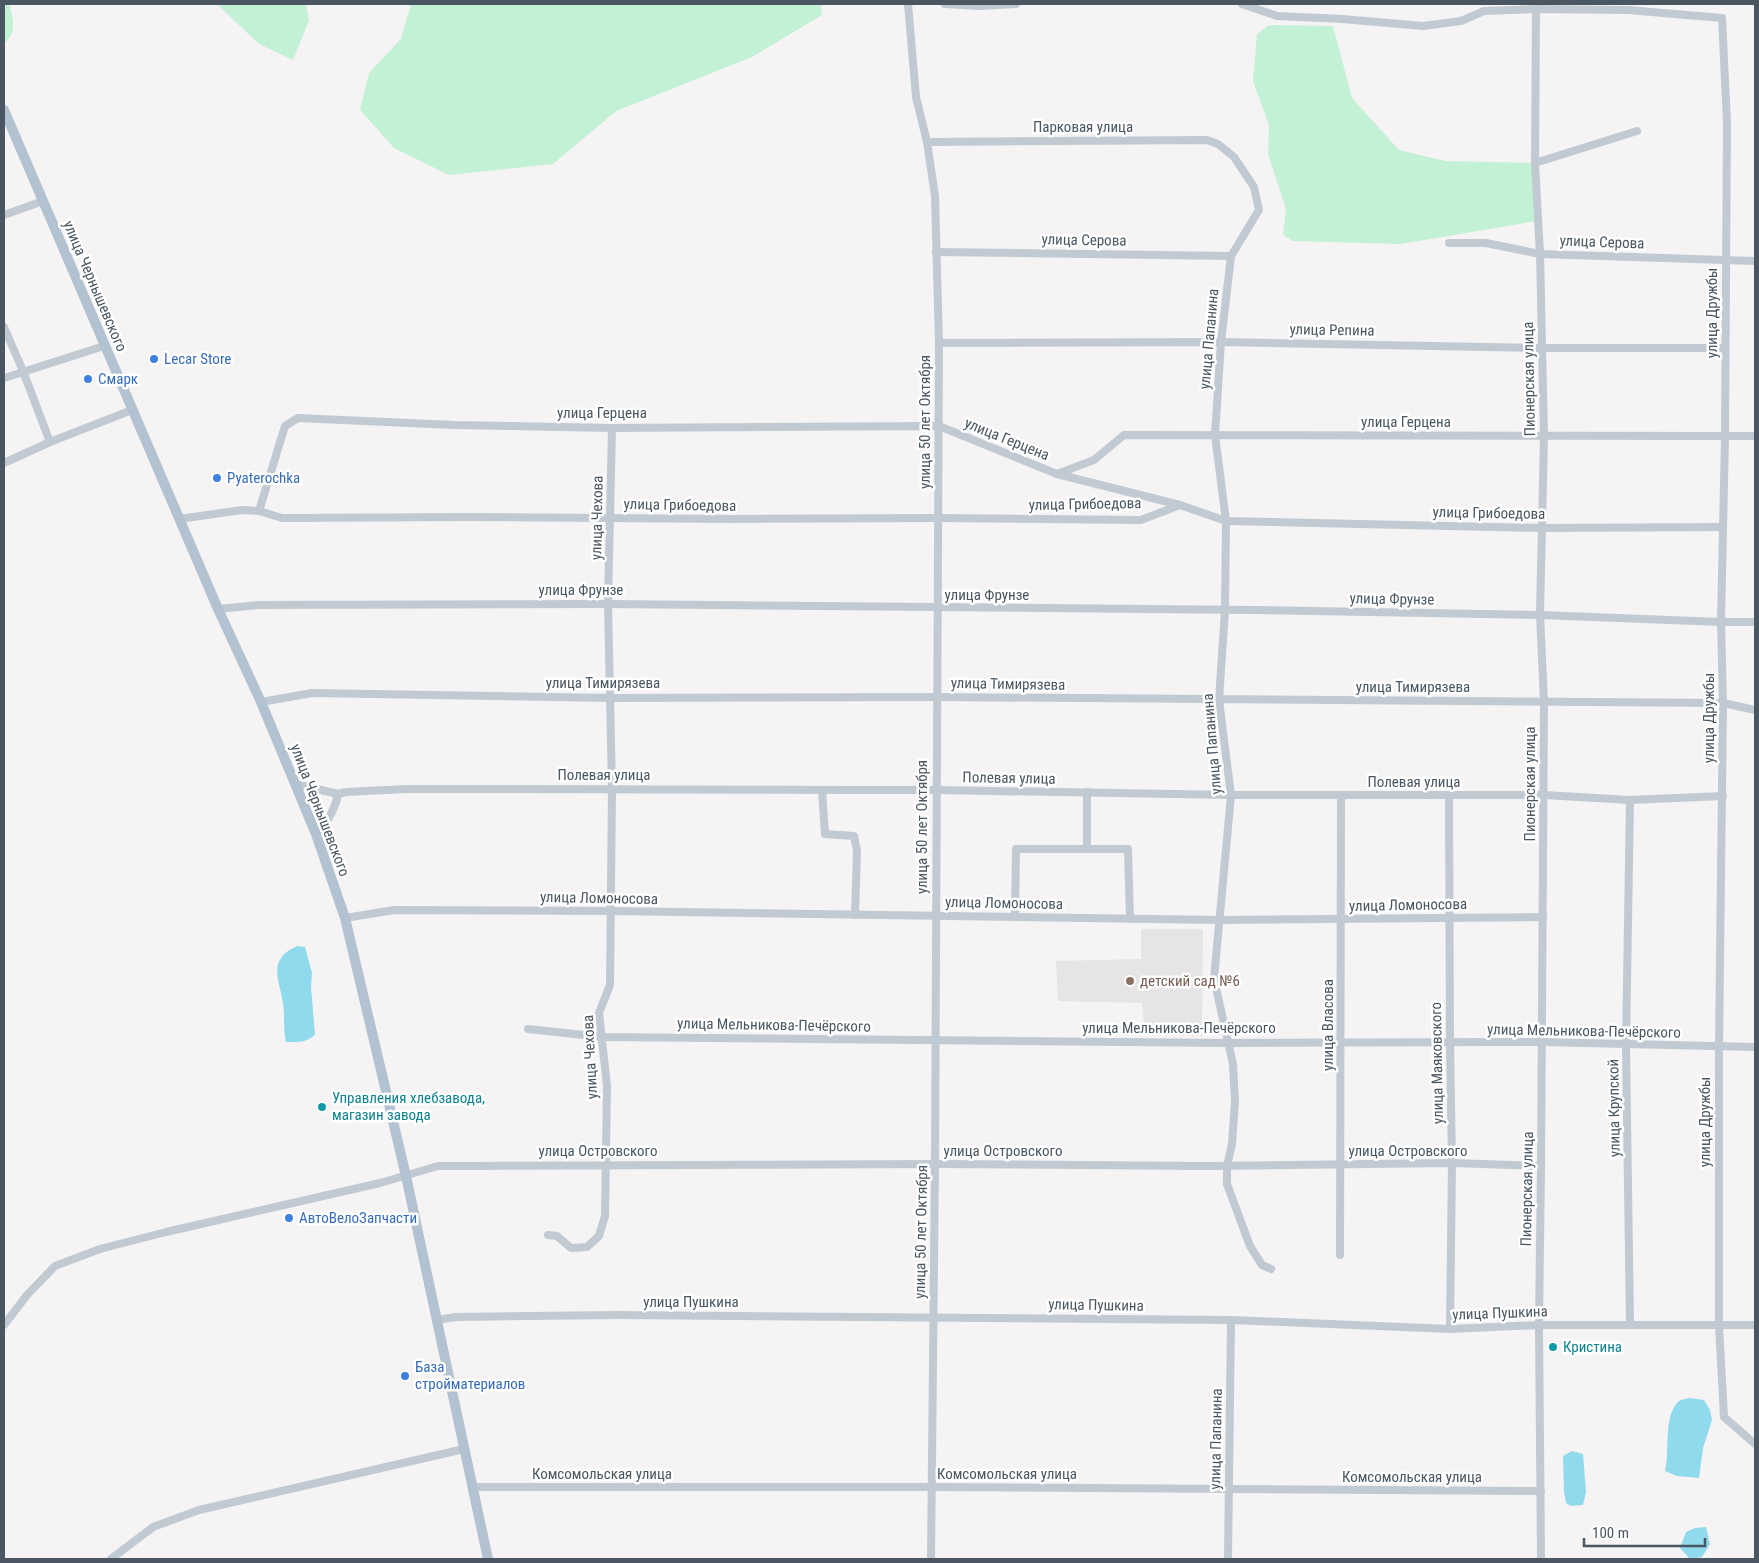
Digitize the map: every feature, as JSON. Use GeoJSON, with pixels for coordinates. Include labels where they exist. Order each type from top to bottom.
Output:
{"type":"FeatureCollection","features":[{"type":"Feature","properties":{"kind":"main road","name":"улица Чернышевского"},"geometry":{"type":"LineString","coordinates":[[4,110],[104,346],[296,784],[316,834],[345,918],[406,1176],[488,1559]]}},
{"type":"Feature","properties":{"kind":"street","name":"улица 50 лет Октября"},"geometry":{"type":"LineString","coordinates":[[908,4],[916,97],[927,142],[935,196],[939,342],[936,1040],[931,1559]]}},
{"type":"Feature","properties":{"kind":"street"},"geometry":{"type":"LineString","coordinates":[[945,4],[979,6],[1016,4]]}},
{"type":"Feature","properties":{"kind":"street"},"geometry":{"type":"LineString","coordinates":[[1242,4],[1277,16],[1423,26],[1461,22],[1484,11],[1536,9]]}},
{"type":"Feature","properties":{"kind":"street","name":"улица Дружбы"},"geometry":{"type":"LineString","coordinates":[[1536,9],[1628,10],[1722,18],[1726,122],[1726,261],[1721,622],[1723,796],[1719,1047],[1719,1326],[1724,1418],[1755,1444]]}},
{"type":"Feature","properties":{"kind":"street","name":"Пионерская улица"},"geometry":{"type":"LineString","coordinates":[[1536,9],[1535,163],[1540,254],[1544,436],[1540,615],[1544,702],[1539,1324],[1542,1491],[1541,1559]]}},
{"type":"Feature","properties":{"kind":"street"},"geometry":{"type":"LineString","coordinates":[[1535,163],[1638,131]]}},
{"type":"Feature","properties":{"kind":"street","name":"Парковая улица"},"geometry":{"type":"LineString","coordinates":[[927,142],[1207,140],[1218,144],[1234,157]]}},
{"type":"Feature","properties":{"kind":"street","name":"улица Папанина"},"geometry":{"type":"LineString","coordinates":[[1234,157],[1254,187],[1260,210],[1231,256],[1221,342],[1215,436],[1226,521],[1225,610],[1219,700],[1231,794],[1214,979],[1233,1064],[1235,1102],[1232,1144],[1227,1166],[1227,1184],[1250,1246],[1262,1265],[1271,1269]]}},
{"type":"Feature","properties":{"kind":"street"},"geometry":{"type":"LineString","coordinates":[[4,215],[43,201]]}},
{"type":"Feature","properties":{"kind":"street","name":"улица Серова"},"geometry":{"type":"LineString","coordinates":[[1450,243],[1486,243],[1540,254],[1755,261]]}},
{"type":"Feature","properties":{"kind":"street","name":"улица Серова"},"geometry":{"type":"LineString","coordinates":[[936,252],[1231,256]]}},
{"type":"Feature","properties":{"kind":"street"},"geometry":{"type":"LineString","coordinates":[[4,327],[50,442]]}},
{"type":"Feature","properties":{"kind":"street","name":"улица Репина"},"geometry":{"type":"LineString","coordinates":[[939,342],[1221,342],[1541,348],[1725,348]]}},
{"type":"Feature","properties":{"kind":"street"},"geometry":{"type":"LineString","coordinates":[[4,378],[104,346]]}},
{"type":"Feature","properties":{"kind":"street"},"geometry":{"type":"LineString","coordinates":[[4,463],[50,442],[132,410]]}},
{"type":"Feature","properties":{"kind":"street","name":"улица Герцена"},"geometry":{"type":"LineString","coordinates":[[259,511],[285,426],[298,418],[454,425],[612,428],[939,426],[1057,474],[1094,460],[1124,435],[1755,436]]}},
{"type":"Feature","properties":{"kind":"street","name":"улица Чехова"},"geometry":{"type":"LineString","coordinates":[[548,1235],[557,1236],[571,1248],[587,1247],[600,1236],[605,1216],[607,1086],[599,1013],[610,985],[612,788],[608,604],[612,428]]}},
{"type":"Feature","properties":{"kind":"street","name":"улица Грибоедова"},"geometry":{"type":"LineString","coordinates":[[1057,474],[1180,505],[1226,521],[1542,528],[1723,527]]}},
{"type":"Feature","properties":{"kind":"street","name":"улица Грибоедова"},"geometry":{"type":"LineString","coordinates":[[179,519],[242,510],[259,511],[282,518],[938,518],[1141,520],[1180,505]]}},
{"type":"Feature","properties":{"kind":"street","name":"улица Фрунзе"},"geometry":{"type":"LineString","coordinates":[[218,608],[268,605],[608,604],[1225,610],[1540,615],[1755,622]]}},
{"type":"Feature","properties":{"kind":"street","name":"улица Тимирязева"},"geometry":{"type":"LineString","coordinates":[[261,702],[312,693],[611,698],[936,697],[1723,703],[1755,710]]}},
{"type":"Feature","properties":{"kind":"street","name":"Полевая улица"},"geometry":{"type":"LineString","coordinates":[[296,784],[338,794],[406,789],[612,788],[1449,796],[1544,795],[1630,800],[1723,796]]}},
{"type":"Feature","properties":{"kind":"street"},"geometry":{"type":"LineString","coordinates":[[822,790],[825,834],[854,836],[857,851],[855,915]]}},
{"type":"Feature","properties":{"kind":"street"},"geometry":{"type":"LineString","coordinates":[[1087,792],[1087,849]]}},
{"type":"Feature","properties":{"kind":"street"},"geometry":{"type":"LineString","coordinates":[[316,834],[325,825],[335,808],[338,794]]}},
{"type":"Feature","properties":{"kind":"street","name":"улица Власова"},"geometry":{"type":"LineString","coordinates":[[1340,1255],[1342,1043],[1341,795]]}},
{"type":"Feature","properties":{"kind":"street","name":"улица Маяковского"},"geometry":{"type":"LineString","coordinates":[[1449,796],[1452,1163],[1450,1329]]}},
{"type":"Feature","properties":{"kind":"street","name":"улица Крупской"},"geometry":{"type":"LineString","coordinates":[[1630,800],[1626,1044],[1630,1325]]}},
{"type":"Feature","properties":{"kind":"street"},"geometry":{"type":"LineString","coordinates":[[1015,917],[1016,849],[1128,849],[1130,919]]}},
{"type":"Feature","properties":{"kind":"street","name":"улица Ломоносова"},"geometry":{"type":"LineString","coordinates":[[345,918],[394,910],[610,911],[1220,920],[1542,917]]}},
{"type":"Feature","properties":{"kind":"street","name":"улица Мельникова-Печёрского"},"geometry":{"type":"LineString","coordinates":[[528,1029],[602,1037],[1227,1043],[1541,1042],[1755,1047]]}},
{"type":"Feature","properties":{"kind":"street","name":"улица Островского"},"geometry":{"type":"LineString","coordinates":[[4,1325],[27,1295],[55,1266],[100,1249],[406,1176],[438,1166],[605,1164],[1227,1166],[1452,1163],[1541,1166]]}},
{"type":"Feature","properties":{"kind":"street","name":"улица Пушкина"},"geometry":{"type":"LineString","coordinates":[[437,1320],[456,1317],[618,1315],[1231,1320],[1450,1329],[1539,1324],[1755,1325]]}},
{"type":"Feature","properties":{"kind":"street","name":"улица Папанина"},"geometry":{"type":"LineString","coordinates":[[1228,1559],[1231,1320]]}},
{"type":"Feature","properties":{"kind":"street"},"geometry":{"type":"LineString","coordinates":[[111,1559],[153,1527],[199,1510],[464,1449]]}},
{"type":"Feature","properties":{"kind":"street","name":"Комсомольская улица"},"geometry":{"type":"LineString","coordinates":[[473,1487],[1542,1491]]}},
{"type":"Feature","properties":{"kind":"shaded area","name":"детский сад №6"},"geometry":{"type":"Polygon","coordinates":[[[1141,929],[1203,929],[1202,1036],[1145,1035],[1142,1003],[1058,1001],[1056,961],[1141,959],[1141,929]]]}},
{"type":"Feature","properties":{"kind":"green space"},"geometry":{"type":"Polygon","coordinates":[[[4,4],[9,4],[13,30],[4,43],[4,4]]]}},
{"type":"Feature","properties":{"kind":"green space"},"geometry":{"type":"Polygon","coordinates":[[[217,4],[306,4],[309,20],[293,60],[259,44],[217,4]]]}},
{"type":"Feature","properties":{"kind":"green space"},"geometry":{"type":"Polygon","coordinates":[[[411,4],[821,4],[822,15],[752,57],[616,111],[553,164],[449,175],[394,148],[360,110],[369,73],[401,39],[411,4]]]}},
{"type":"Feature","properties":{"kind":"green space"},"geometry":{"type":"Polygon","coordinates":[[[1269,25],[1333,26],[1352,98],[1399,150],[1445,161],[1533,163],[1536,221],[1401,244],[1293,241],[1283,235],[1286,209],[1268,154],[1269,125],[1253,81],[1257,34],[1269,25]]]}},
{"type":"Feature","properties":{"kind":"water"},"geometry":{"type":"Polygon","coordinates":[[[297,946],[305,947],[312,973],[311,987],[315,1034],[306,1040],[286,1042],[283,1003],[277,970],[282,957],[297,946]]]}},
{"type":"Feature","properties":{"kind":"water"},"geometry":{"type":"Polygon","coordinates":[[[1689,1398],[1704,1400],[1710,1410],[1712,1420],[1703,1448],[1699,1478],[1677,1476],[1665,1471],[1670,1416],[1678,1402],[1689,1398]]]}},
{"type":"Feature","properties":{"kind":"water"},"geometry":{"type":"Polygon","coordinates":[[[1572,1451],[1583,1454],[1586,1492],[1583,1505],[1571,1506],[1566,1503],[1563,1456],[1572,1451]]]}},
{"type":"Feature","properties":{"kind":"water"},"geometry":{"type":"Polygon","coordinates":[[[1706,1527],[1710,1544],[1702,1557],[1690,1559],[1680,1548],[1686,1532],[1695,1528],[1706,1527]]]}},
{"type":"Feature","properties":{"kind":"place","name":"Lecar Store"},"geometry":{"type":"Point","coordinates":[154,359]}},
{"type":"Feature","properties":{"kind":"place","name":"Смарк"},"geometry":{"type":"Point","coordinates":[88,379]}},
{"type":"Feature","properties":{"kind":"place","name":"Pyaterochka"},"geometry":{"type":"Point","coordinates":[217,478]}},
{"type":"Feature","properties":{"kind":"place","name":"детский сад №6"},"geometry":{"type":"Point","coordinates":[1130,981]}},
{"type":"Feature","properties":{"kind":"place","name":"Управления хлебзавода, магазин завода"},"geometry":{"type":"Point","coordinates":[322,1107]}},
{"type":"Feature","properties":{"kind":"place","name":"АвтоВелоЗапчасти"},"geometry":{"type":"Point","coordinates":[289,1218]}},
{"type":"Feature","properties":{"kind":"place","name":"Кристина"},"geometry":{"type":"Point","coordinates":[1553,1347]}},
{"type":"Feature","properties":{"kind":"place","name":"База стройматериалов"},"geometry":{"type":"Point","coordinates":[405,1376]}}]}
